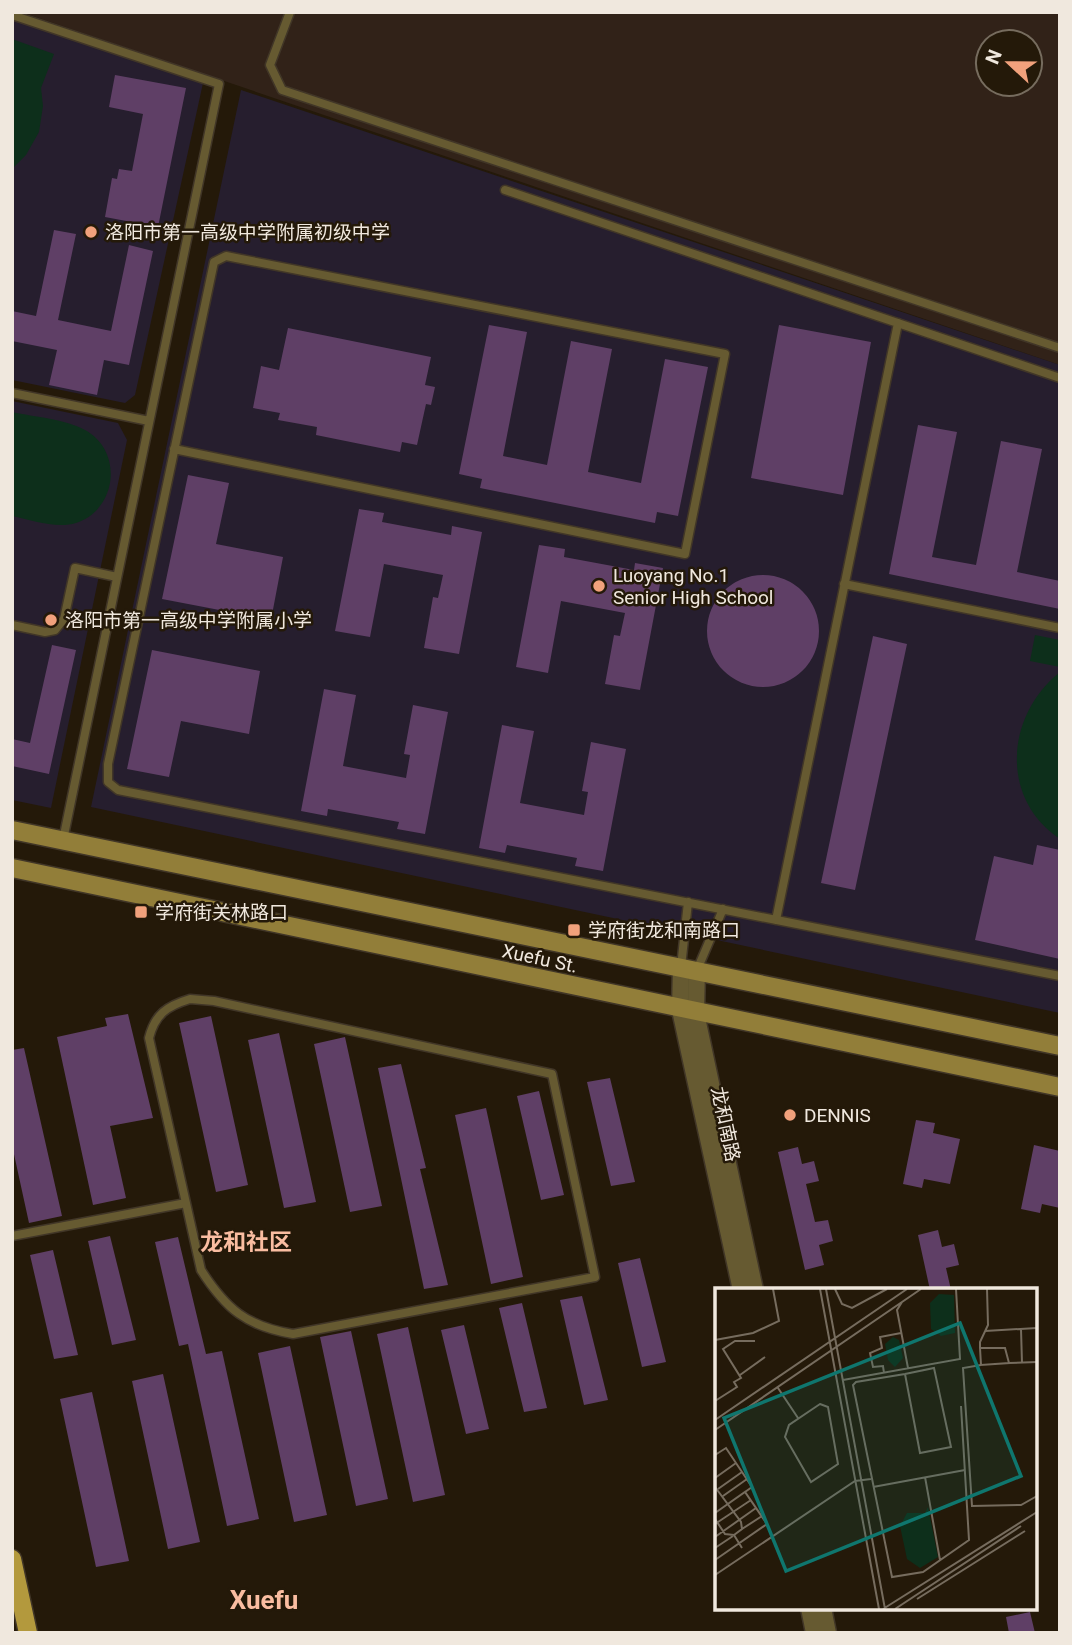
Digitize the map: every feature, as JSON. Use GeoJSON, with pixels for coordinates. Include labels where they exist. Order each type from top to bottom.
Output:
{"type":"FeatureCollection","features":[{"type":"Feature","properties":{"kind":"main road","name":"Xuefu St."},"geometry":{"type":"LineString","coordinates":[[12,830],[1060,1046]]}},
{"type":"Feature","properties":{"kind":"main road","name":"Xuefu St."},"geometry":{"type":"LineString","coordinates":[[12,868],[1060,1087]]}},
{"type":"Feature","properties":{"kind":"main road"},"geometry":{"type":"LineString","coordinates":[[12,1559],[28,1633]]}},
{"type":"Feature","properties":{"kind":"street","name":"龙和南路"},"geometry":{"type":"LineString","coordinates":[[689,968],[688,1011],[741,1288]]}},
{"type":"Feature","properties":{"kind":"street","name":"龙和南路"},"geometry":{"type":"LineString","coordinates":[[688,1011],[755,1288]]}},
{"type":"Feature","properties":{"kind":"street"},"geometry":{"type":"LineString","coordinates":[[809,1610],[814,1633]]}},
{"type":"Feature","properties":{"kind":"street"},"geometry":{"type":"LineString","coordinates":[[823,1610],[828,1633]]}},
{"type":"Feature","properties":{"kind":"lane"},"geometry":{"type":"LineString","coordinates":[[290,12],[270,65],[282,90],[1060,348]]}},
{"type":"Feature","properties":{"kind":"lane"},"geometry":{"type":"LineString","coordinates":[[12,15],[219,84],[63,840]]}},
{"type":"Feature","properties":{"kind":"lane"},"geometry":{"type":"LineString","coordinates":[[505,190],[1060,378]]}},
{"type":"Feature","properties":{"kind":"lane"},"geometry":{"type":"LineString","coordinates":[[174,449],[685,554],[725,354],[226,256],[214,262],[174,449],[108,764],[108,782],[118,789],[1060,976]]}},
{"type":"Feature","properties":{"kind":"lane"},"geometry":{"type":"LineString","coordinates":[[776,920],[898,323]]}},
{"type":"Feature","properties":{"kind":"lane"},"geometry":{"type":"LineString","coordinates":[[12,394],[149,421]]}},
{"type":"Feature","properties":{"kind":"lane"},"geometry":{"type":"LineString","coordinates":[[12,625],[44,632],[55,630],[64,619],[75,568],[117,577]]}},
{"type":"Feature","properties":{"kind":"lane"},"geometry":{"type":"LineString","coordinates":[[845,584],[1060,628]]}},
{"type":"Feature","properties":{"kind":"lane"},"geometry":{"type":"LineString","coordinates":[[688,902],[689,968]]}},
{"type":"Feature","properties":{"kind":"lane"},"geometry":{"type":"LineString","coordinates":[[689,968],[723,909]]}},
{"type":"Feature","properties":{"kind":"lane"},"geometry":{"type":"LineString","coordinates":[[190,999],[214,1001],[552,1074],[595,1276],[293,1334],[284,1333],[264,1329],[236,1314],[216,1294],[201,1270],[186,1202],[149,1038],[154,1020],[170,1005],[190,999]]}},
{"type":"Feature","properties":{"kind":"lane"},"geometry":{"type":"LineString","coordinates":[[12,1236],[186,1202]]}},
{"type":"Feature","properties":{"kind":"shaded area"},"geometry":{"type":"Polygon","coordinates":[[[21,12],[1060,12],[1060,365],[21,12]]]}},
{"type":"Feature","properties":{"kind":"shaded area","name":"洛阳市第一高级中学附属初级中学"},"geometry":{"type":"Polygon","coordinates":[[[12,19],[203,83],[135,395],[125,403],[12,380],[12,19]]]}},
{"type":"Feature","properties":{"kind":"shaded area","name":"Luoyang No.1 Senior High School"},"geometry":{"type":"Polygon","coordinates":[[[241,90],[1060,365],[1060,1013],[91,807],[241,90]]]}},
{"type":"Feature","properties":{"kind":"shaded area","name":"洛阳市第一高级中学附属小学"},"geometry":{"type":"Polygon","coordinates":[[[12,401],[118,423],[127,440],[51,808],[12,800],[12,401]]]}},
{"type":"Feature","properties":{"kind":"green space"},"geometry":{"type":"Polygon","coordinates":[[[12,39],[54,54],[41,88],[43,106],[39,132],[26,155],[12,169],[12,39]]]}},
{"type":"Feature","properties":{"kind":"green space"},"geometry":{"type":"Polygon","coordinates":[[[12,412],[68,423],[97,439],[106,452],[111,480],[100,506],[90,516],[76,523],[60,525],[12,516],[12,412]]]}},
{"type":"Feature","properties":{"kind":"green space"},"geometry":{"type":"Polygon","coordinates":[[[1035,635],[1060,640],[1060,667],[1030,661],[1035,635]]]}},
{"type":"Feature","properties":{"kind":"green space"},"geometry":{"type":"Polygon","coordinates":[[[1060,672],[1060,839],[1040,822],[1027,802],[1019,779],[1017,756],[1020,733],[1029,710],[1042,690],[1060,672]]]}},
{"type":"Feature","properties":{"kind":"building"},"geometry":{"type":"Polygon","coordinates":[[[115,75],[186,88],[158,227],[105,217],[112,178],[117,179],[119,169],[132,171],[143,114],[109,107],[115,75]]]}},
{"type":"Feature","properties":{"kind":"building"},"geometry":{"type":"Polygon","coordinates":[[[54,230],[76,234],[58,320],[111,331],[129,245],[153,251],[129,365],[104,360],[97,395],[49,385],[57,350],[12,341],[12,311],[36,316],[54,230]]]}},
{"type":"Feature","properties":{"kind":"building"},"geometry":{"type":"Polygon","coordinates":[[[489,325],[527,332],[503,456],[547,465],[571,341],[612,349],[588,472],[641,483],[665,359],[708,367],[678,516],[657,512],[655,523],[480,488],[482,479],[459,474],[489,325]]]}},
{"type":"Feature","properties":{"kind":"building"},"geometry":{"type":"Polygon","coordinates":[[[779,325],[871,342],[843,495],[751,478],[779,325]]]}},
{"type":"Feature","properties":{"kind":"building"},"geometry":{"type":"Polygon","coordinates":[[[288,328],[431,357],[425,385],[435,387],[431,405],[426,404],[417,445],[402,442],[400,452],[316,435],[317,427],[278,420],[280,413],[253,408],[261,366],[279,370],[288,328]]]}},
{"type":"Feature","properties":{"kind":"building"},"geometry":{"type":"Polygon","coordinates":[[[918,425],[957,432],[932,557],[976,565],[1001,441],[1042,449],[1017,572],[1060,581],[1060,609],[889,574],[918,425]]]}},
{"type":"Feature","properties":{"kind":"building"},"geometry":{"type":"Polygon","coordinates":[[[188,475],[229,483],[216,544],[283,557],[271,620],[162,599],[188,475]]]}},
{"type":"Feature","properties":{"kind":"building"},"geometry":{"type":"Polygon","coordinates":[[[359,509],[384,513],[382,522],[451,535],[452,526],[482,532],[459,654],[424,648],[433,597],[438,598],[443,575],[384,564],[370,637],[335,631],[359,509]]]}},
{"type":"Feature","properties":{"kind":"building"},"geometry":{"type":"Polygon","coordinates":[[[539,545],[565,549],[564,557],[634,570],[635,563],[663,568],[640,690],[605,684],[614,635],[620,636],[625,613],[561,601],[548,673],[516,667],[539,545]]]}},
{"type":"Feature","properties":{"kind":"building"},"geometry":{"type":"Polygon","coordinates":[[[763,575],[784,580],[802,592],[814,610],[819,631],[814,652],[802,670],[784,682],[763,687],[742,682],[724,670],[712,652],[707,631],[712,610],[724,592],[742,580],[763,575]]]}},
{"type":"Feature","properties":{"kind":"building"},"geometry":{"type":"Polygon","coordinates":[[[873,636],[907,644],[855,890],[821,883],[873,636]]]}},
{"type":"Feature","properties":{"kind":"building"},"geometry":{"type":"Polygon","coordinates":[[[52,645],[76,650],[49,774],[12,766],[12,739],[30,743],[52,645]]]}},
{"type":"Feature","properties":{"kind":"building"},"geometry":{"type":"Polygon","coordinates":[[[152,650],[260,671],[249,734],[181,721],[169,777],[127,769],[152,650]]]}},
{"type":"Feature","properties":{"kind":"building"},"geometry":{"type":"Polygon","coordinates":[[[324,689],[356,695],[343,766],[406,778],[410,755],[404,754],[413,705],[448,712],[425,834],[397,829],[399,822],[328,809],[327,816],[301,811],[324,689]]]}},
{"type":"Feature","properties":{"kind":"building"},"geometry":{"type":"Polygon","coordinates":[[[502,725],[534,731],[520,803],[584,815],[588,792],[582,791],[591,742],[626,749],[603,871],[575,866],[577,858],[507,845],[505,853],[479,848],[502,725]]]}},
{"type":"Feature","properties":{"kind":"building"},"geometry":{"type":"Polygon","coordinates":[[[1037,845],[1060,850],[1060,959],[975,940],[994,856],[1033,865],[1037,845]]]}},
{"type":"Feature","properties":{"kind":"building"},"geometry":{"type":"Polygon","coordinates":[[[128,1014],[153,1118],[110,1126],[126,1198],[93,1205],[57,1037],[107,1026],[105,1018],[128,1014]]]}},
{"type":"Feature","properties":{"kind":"building"},"geometry":{"type":"Polygon","coordinates":[[[211,1016],[248,1185],[216,1192],[179,1023],[211,1016]]]}},
{"type":"Feature","properties":{"kind":"building"},"geometry":{"type":"Polygon","coordinates":[[[279,1033],[316,1202],[284,1208],[248,1040],[279,1033]]]}},
{"type":"Feature","properties":{"kind":"building"},"geometry":{"type":"Polygon","coordinates":[[[345,1037],[382,1206],[350,1212],[314,1044],[345,1037]]]}},
{"type":"Feature","properties":{"kind":"building"},"geometry":{"type":"Polygon","coordinates":[[[24,1048],[62,1216],[29,1223],[12,1145],[12,1050],[24,1048]]]}},
{"type":"Feature","properties":{"kind":"building"},"geometry":{"type":"Polygon","coordinates":[[[401,1064],[426,1168],[420,1169],[448,1285],[424,1289],[378,1068],[401,1064]]]}},
{"type":"Feature","properties":{"kind":"building"},"geometry":{"type":"Polygon","coordinates":[[[610,1078],[635,1182],[611,1186],[587,1082],[610,1078]]]}},
{"type":"Feature","properties":{"kind":"building"},"geometry":{"type":"Polygon","coordinates":[[[539,1091],[564,1195],[541,1200],[517,1096],[539,1091]]]}},
{"type":"Feature","properties":{"kind":"building"},"geometry":{"type":"Polygon","coordinates":[[[486,1108],[523,1277],[491,1284],[455,1115],[486,1108]]]}},
{"type":"Feature","properties":{"kind":"building"},"geometry":{"type":"Polygon","coordinates":[[[916,1120],[935,1123],[933,1133],[960,1139],[950,1184],[924,1179],[922,1188],[903,1184],[916,1120]]]}},
{"type":"Feature","properties":{"kind":"building"},"geometry":{"type":"Polygon","coordinates":[[[1034,1145],[1060,1151],[1060,1208],[1042,1204],[1040,1213],[1021,1209],[1034,1145]]]}},
{"type":"Feature","properties":{"kind":"building"},"geometry":{"type":"Polygon","coordinates":[[[798,1147],[802,1164],[814,1161],[819,1181],[806,1184],[815,1222],[828,1220],[833,1241],[819,1245],[824,1265],[805,1270],[778,1152],[798,1147]]]}},
{"type":"Feature","properties":{"kind":"building"},"geometry":{"type":"Polygon","coordinates":[[[938,1230],[942,1247],[954,1244],[959,1265],[946,1268],[951,1288],[930,1288],[918,1235],[938,1230]]]}},
{"type":"Feature","properties":{"kind":"building"},"geometry":{"type":"Polygon","coordinates":[[[110,1236],[136,1340],[112,1345],[88,1241],[110,1236]]]}},
{"type":"Feature","properties":{"kind":"building"},"geometry":{"type":"Polygon","coordinates":[[[178,1237],[206,1354],[222,1351],[259,1519],[227,1526],[188,1344],[179,1346],[155,1242],[178,1237]]]}},
{"type":"Feature","properties":{"kind":"building"},"geometry":{"type":"Polygon","coordinates":[[[53,1250],[78,1355],[54,1359],[30,1255],[53,1250]]]}},
{"type":"Feature","properties":{"kind":"building"},"geometry":{"type":"Polygon","coordinates":[[[640,1258],[666,1362],[642,1367],[618,1263],[640,1258]]]}},
{"type":"Feature","properties":{"kind":"building"},"geometry":{"type":"Polygon","coordinates":[[[582,1296],[608,1400],[584,1405],[560,1300],[582,1296]]]}},
{"type":"Feature","properties":{"kind":"building"},"geometry":{"type":"Polygon","coordinates":[[[522,1303],[547,1408],[524,1412],[499,1308],[522,1303]]]}},
{"type":"Feature","properties":{"kind":"building"},"geometry":{"type":"Polygon","coordinates":[[[464,1325],[489,1429],[466,1434],[441,1330],[464,1325]]]}},
{"type":"Feature","properties":{"kind":"building"},"geometry":{"type":"Polygon","coordinates":[[[408,1327],[445,1495],[413,1502],[377,1334],[408,1327]]]}},
{"type":"Feature","properties":{"kind":"building"},"geometry":{"type":"Polygon","coordinates":[[[351,1331],[388,1499],[356,1506],[320,1337],[351,1331]]]}},
{"type":"Feature","properties":{"kind":"building"},"geometry":{"type":"Polygon","coordinates":[[[290,1346],[327,1515],[294,1522],[258,1353],[290,1346]]]}},
{"type":"Feature","properties":{"kind":"building"},"geometry":{"type":"Polygon","coordinates":[[[163,1374],[200,1542],[168,1549],[132,1381],[163,1374]]]}},
{"type":"Feature","properties":{"kind":"building"},"geometry":{"type":"Polygon","coordinates":[[[92,1392],[129,1561],[96,1567],[60,1399],[92,1392]]]}},
{"type":"Feature","properties":{"kind":"building"},"geometry":{"type":"Polygon","coordinates":[[[1030,1612],[1035,1633],[1009,1633],[1006,1617],[1030,1612]]]}},
{"type":"Feature","properties":{"kind":"place","name":"洛阳市第一高级中学附属初级中学"},"geometry":{"type":"Point","coordinates":[91,232]}},
{"type":"Feature","properties":{"kind":"place","name":"Luoyang No.1 Senior High School"},"geometry":{"type":"Point","coordinates":[599,586]}},
{"type":"Feature","properties":{"kind":"place","name":"洛阳市第一高级中学附属小学"},"geometry":{"type":"Point","coordinates":[51,620]}},
{"type":"Feature","properties":{"kind":"place","name":"学府街关林路口"},"geometry":{"type":"Point","coordinates":[141,912]}},
{"type":"Feature","properties":{"kind":"place","name":"学府街龙和南路口"},"geometry":{"type":"Point","coordinates":[574,930]}},
{"type":"Feature","properties":{"kind":"place","name":"DENNIS"},"geometry":{"type":"Point","coordinates":[790,1115]}},
{"type":"Feature","properties":{"kind":"district","name":"龙和社区"},"geometry":{"type":"Point","coordinates":[246,1242]}},
{"type":"Feature","properties":{"kind":"district","name":"Xuefu"},"geometry":{"type":"Point","coordinates":[264,1600]}}]}
